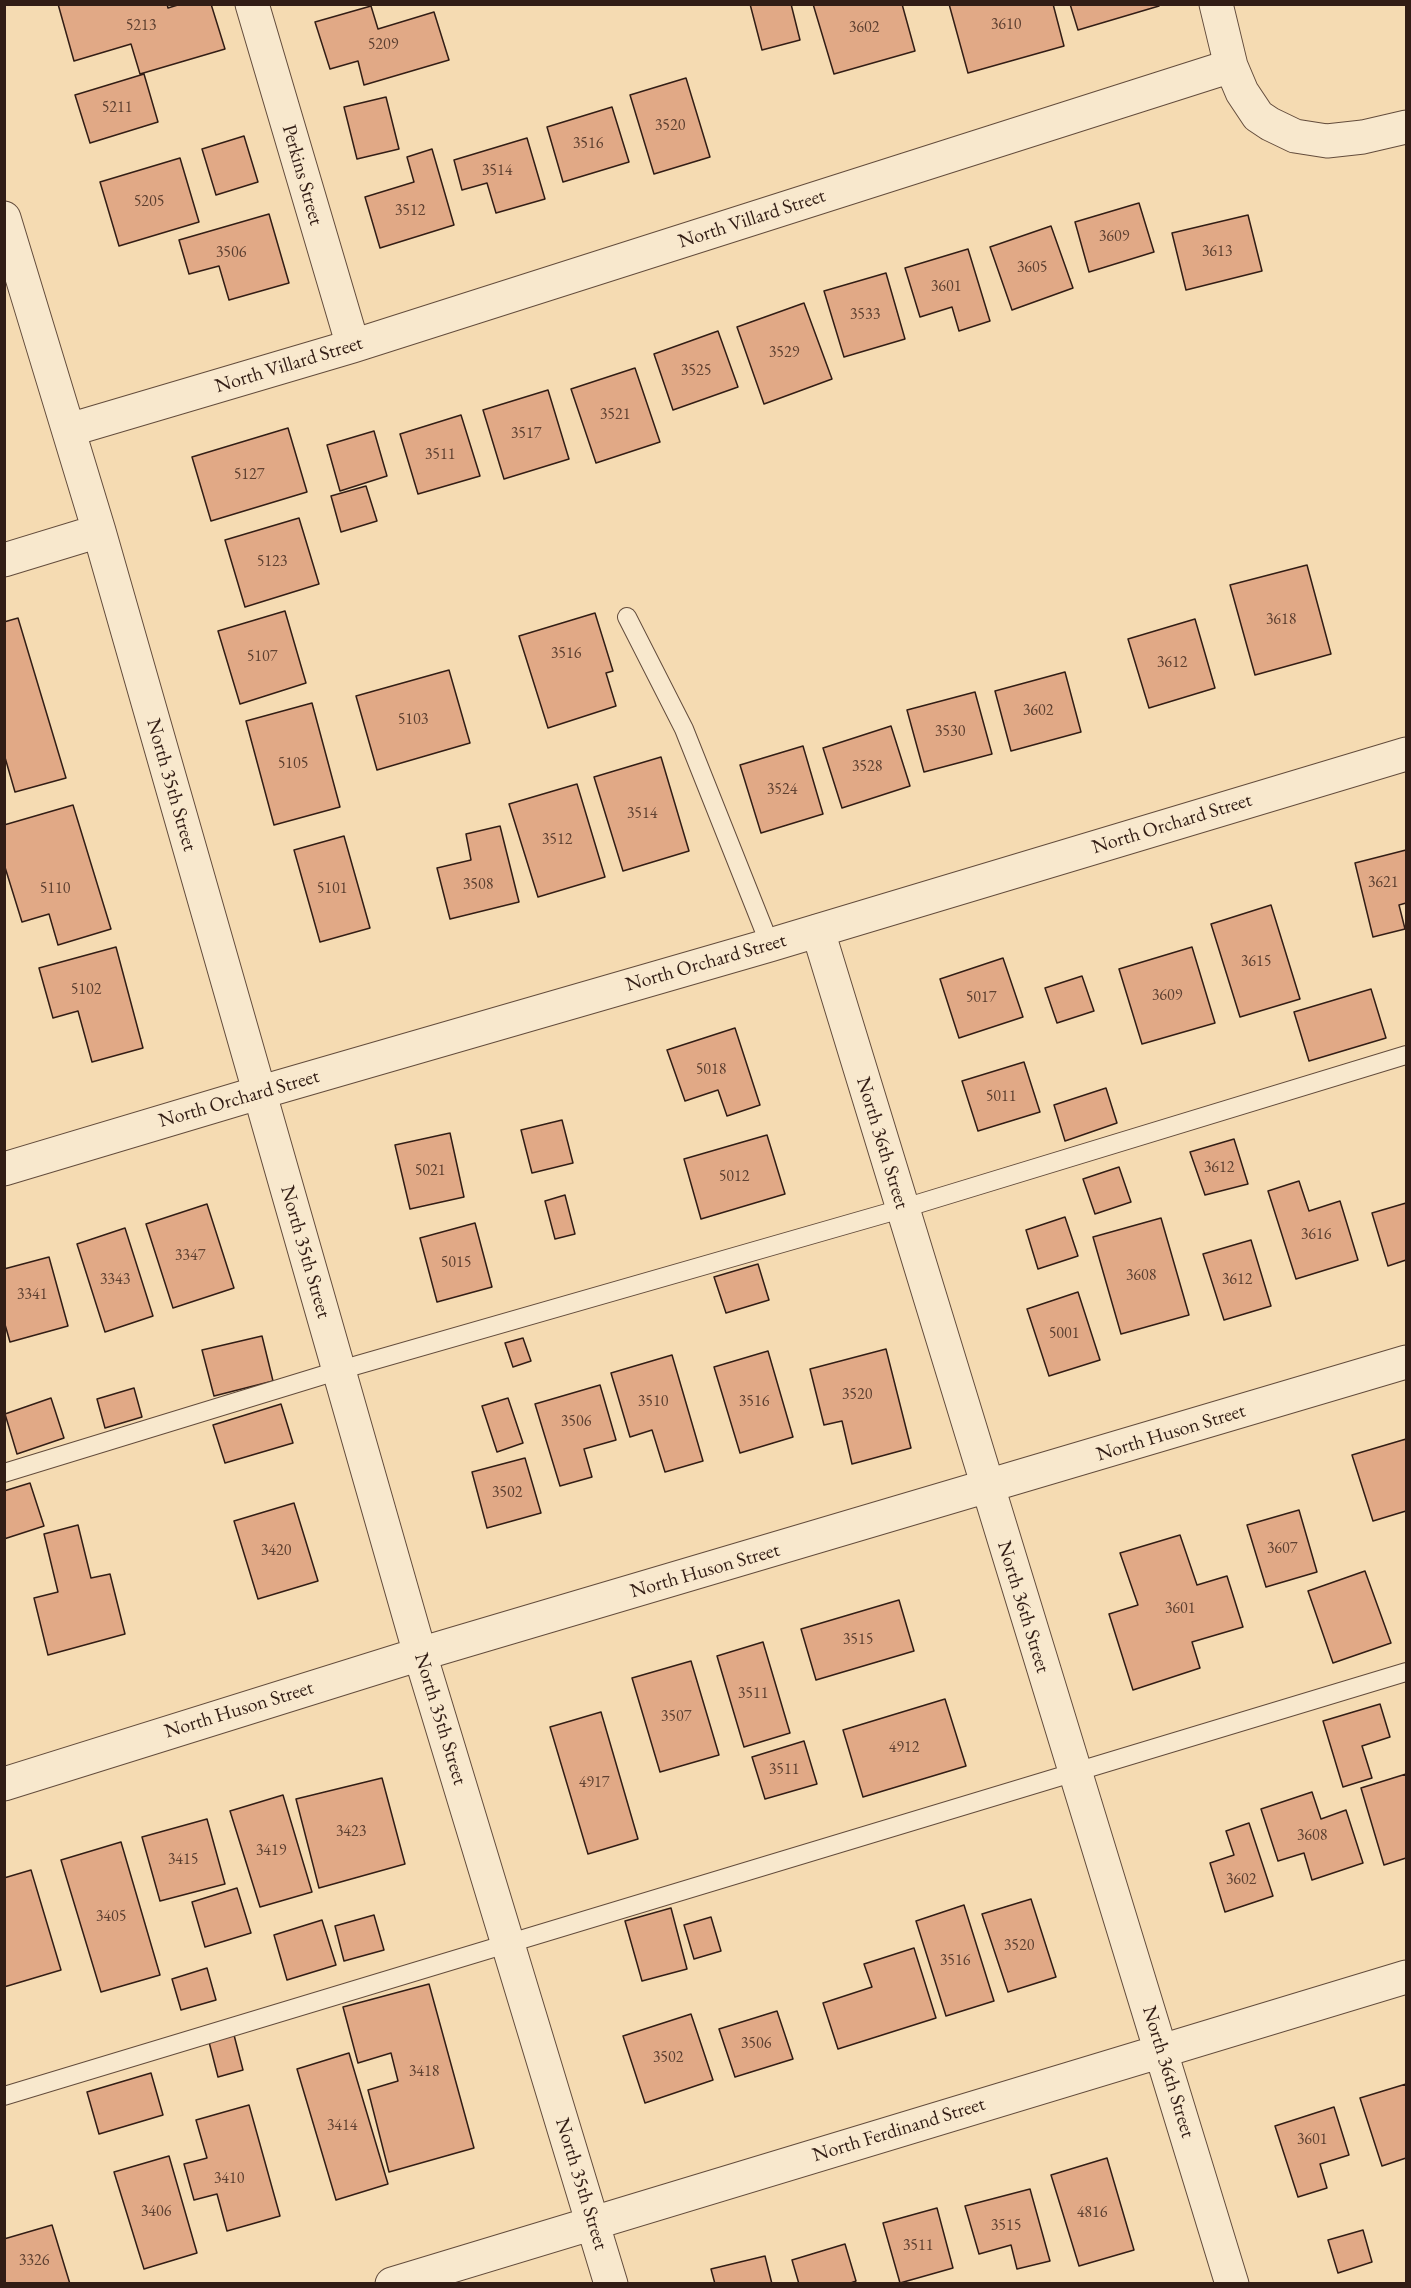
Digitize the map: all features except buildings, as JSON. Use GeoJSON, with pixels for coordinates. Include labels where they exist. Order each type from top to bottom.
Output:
{"type":"FeatureCollection","features":[{"type":"Feature","properties":{"kind":"street","name":"Perkins Street"},"geometry":{"type":"LineString","coordinates":[[252,4],[353,346]]}},
{"type":"Feature","properties":{"kind":"street"},"geometry":{"type":"LineString","coordinates":[[1216,4],[1231,66],[1242,92],[1258,116],[1282,132],[1311,140],[1343,140],[1407,127]]}},
{"type":"Feature","properties":{"kind":"street","name":"North Villard Street"},"geometry":{"type":"LineString","coordinates":[[69,430],[353,346],[1231,66]]}},
{"type":"Feature","properties":{"kind":"street","name":"North 35th Street"},"geometry":{"type":"LineString","coordinates":[[4,218],[99,531],[420,1654],[611,2283]]}},
{"type":"Feature","properties":{"kind":"street"},"geometry":{"type":"LineString","coordinates":[[4,560],[99,531]]}},
{"type":"Feature","properties":{"kind":"street","name":"North Orchard Street"},"geometry":{"type":"LineString","coordinates":[[4,1169],[818,931],[1407,754]]}},
{"type":"Feature","properties":{"kind":"street","name":"North 36th Street"},"geometry":{"type":"LineString","coordinates":[[818,931],[986,1488],[1232,2283]]}},
{"type":"Feature","properties":{"kind":"street","name":"North Huson Street"},"geometry":{"type":"LineString","coordinates":[[4,1784],[420,1654],[1407,1362]]}},
{"type":"Feature","properties":{"kind":"street","name":"North Ferdinand Street"},"geometry":{"type":"LineString","coordinates":[[392,2283],[1407,1977]]}},
{"type":"Feature","properties":{"kind":"lane"},"geometry":{"type":"LineString","coordinates":[[627,616],[684,729],[770,945]]}},
{"type":"Feature","properties":{"kind":"lane"},"geometry":{"type":"LineString","coordinates":[[4,1473],[340,1370],[901,1209],[1407,1055]]}},
{"type":"Feature","properties":{"kind":"lane"},"geometry":{"type":"LineString","coordinates":[[4,2096],[507,1942],[1407,1672]]}}]}
